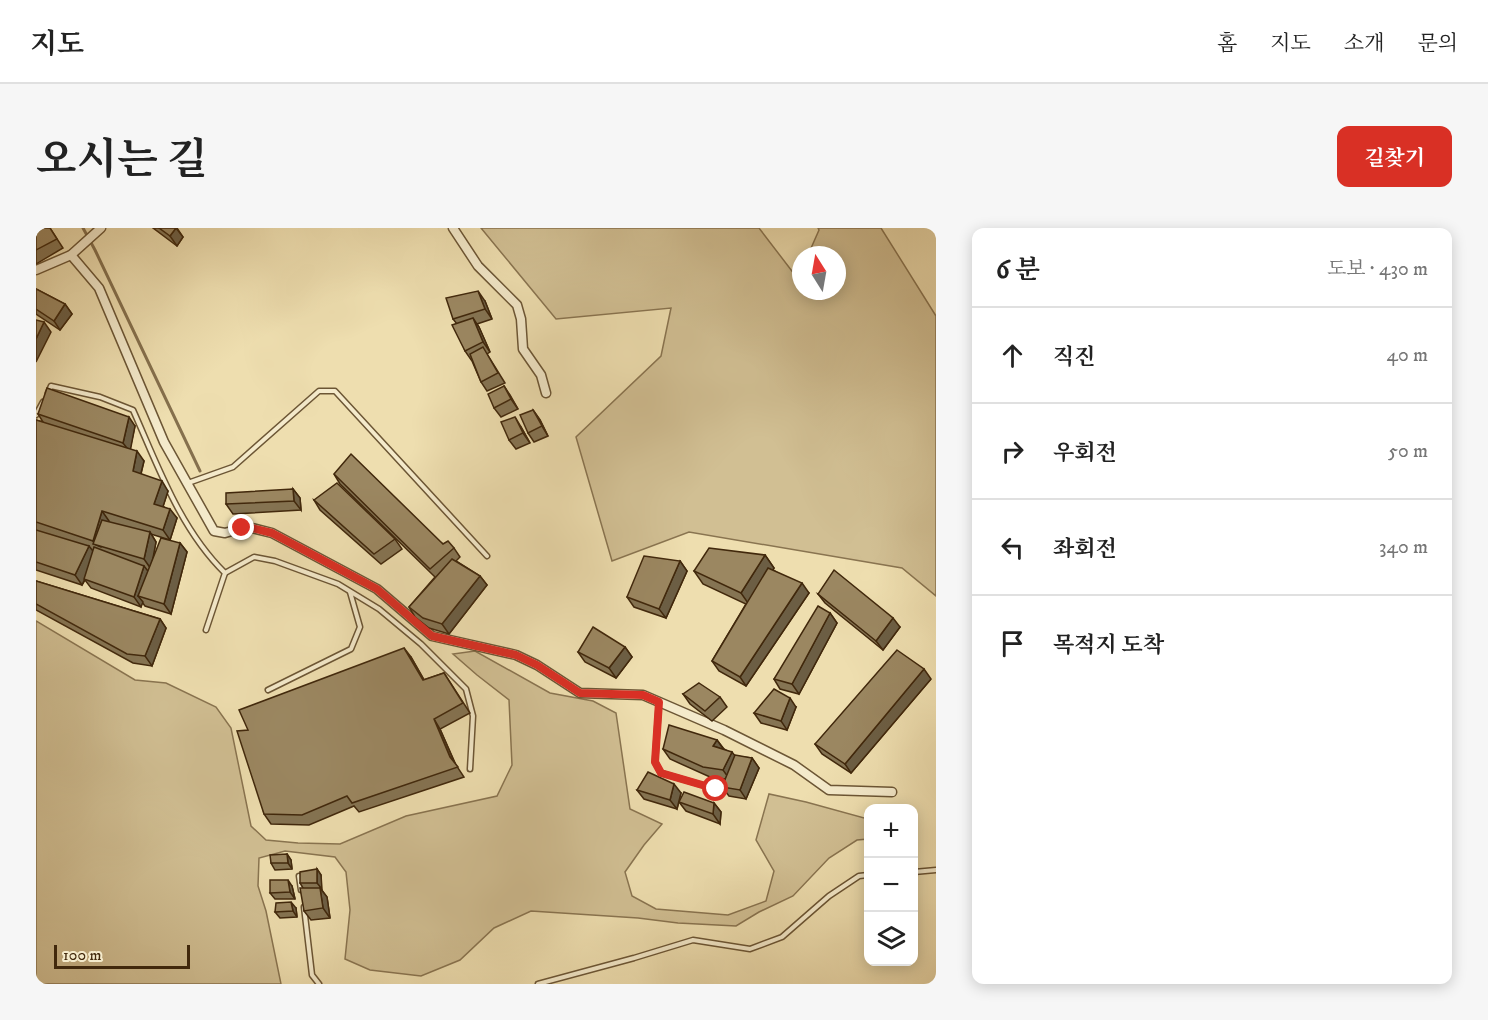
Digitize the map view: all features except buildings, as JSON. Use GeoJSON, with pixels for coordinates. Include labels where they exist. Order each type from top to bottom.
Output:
{"type":"FeatureCollection","features":[{"type":"Feature","properties":{"kind":"street"},"geometry":{"type":"LineString","coordinates":[[36,270],[71,255],[102,228]]}},
{"type":"Feature","properties":{"kind":"street"},"geometry":{"type":"LineString","coordinates":[[453,228],[478,266],[517,305],[521,319],[523,349],[542,375],[546,393]]}},
{"type":"Feature","properties":{"kind":"street"},"geometry":{"type":"LineString","coordinates":[[71,255],[99,288],[164,442],[214,531],[225,533],[242,528],[252,528],[272,533],[377,589],[432,636],[516,655],[537,665],[580,693],[643,695],[724,730],[794,765],[829,790],[892,792]]}},
{"type":"Feature","properties":{"kind":"lane"},"geometry":{"type":"LineString","coordinates":[[36,415],[51,386],[100,397],[133,410],[172,500],[209,557],[225,573]]}},
{"type":"Feature","properties":{"kind":"lane"},"geometry":{"type":"LineString","coordinates":[[188,483],[233,467],[319,391],[335,391],[487,556]]}},
{"type":"Feature","properties":{"kind":"lane"},"geometry":{"type":"LineString","coordinates":[[206,630],[225,573],[254,557],[275,561],[338,584],[379,609],[413,637],[466,689],[473,716],[470,769]]}},
{"type":"Feature","properties":{"kind":"lane"},"geometry":{"type":"LineString","coordinates":[[268,690],[351,649],[360,627],[350,591]]}},
{"type":"Feature","properties":{"kind":"lane"},"geometry":{"type":"LineString","coordinates":[[659,702],[655,762],[661,773],[716,789]]}},
{"type":"Feature","properties":{"kind":"lane"},"geometry":{"type":"LineString","coordinates":[[918,872],[936,870]]}},
{"type":"Feature","properties":{"kind":"lane"},"geometry":{"type":"LineString","coordinates":[[299,876],[312,975],[319,984]]}},
{"type":"Feature","properties":{"kind":"lane"},"geometry":{"type":"LineString","coordinates":[[538,984],[693,940],[750,949],[782,937],[830,896],[859,876],[864,876]]}},
{"type":"Feature","properties":{"kind":"shaded area"},"geometry":{"type":"Polygon","coordinates":[[[481,228],[759,228],[792,271],[792,300],[846,300],[846,246],[812,246],[818,228],[881,228],[936,316],[936,596],[902,568],[689,532],[612,561],[576,437],[661,356],[671,308],[556,319],[481,228]]]}},
{"type":"Feature","properties":{"kind":"shaded area"},"geometry":{"type":"Polygon","coordinates":[[[36,621],[135,680],[166,683],[216,707],[231,728],[251,826],[266,840],[340,844],[406,816],[497,796],[512,765],[509,700],[453,654],[475,651],[550,693],[593,701],[616,713],[630,809],[662,824],[625,872],[632,896],[656,909],[728,915],[766,901],[774,871],[756,840],[769,794],[864,818],[864,839],[857,840],[829,858],[793,896],[736,926],[531,911],[494,928],[460,960],[421,976],[370,970],[345,959],[350,910],[346,872],[335,857],[285,851],[259,858],[258,886],[266,911],[281,984],[36,984],[36,621]]]}},
{"type":"Feature","properties":{"kind":"waterway"},"geometry":{"type":"LineString","coordinates":[[83,228],[200,471]]}},
{"type":"Feature","properties":{"kind":"route"},"geometry":{"type":"LineString","coordinates":[[242,528],[272,533],[377,589],[432,636],[516,655],[537,665],[580,693],[643,695],[659,702],[655,762],[661,773],[716,789]]}}]}
